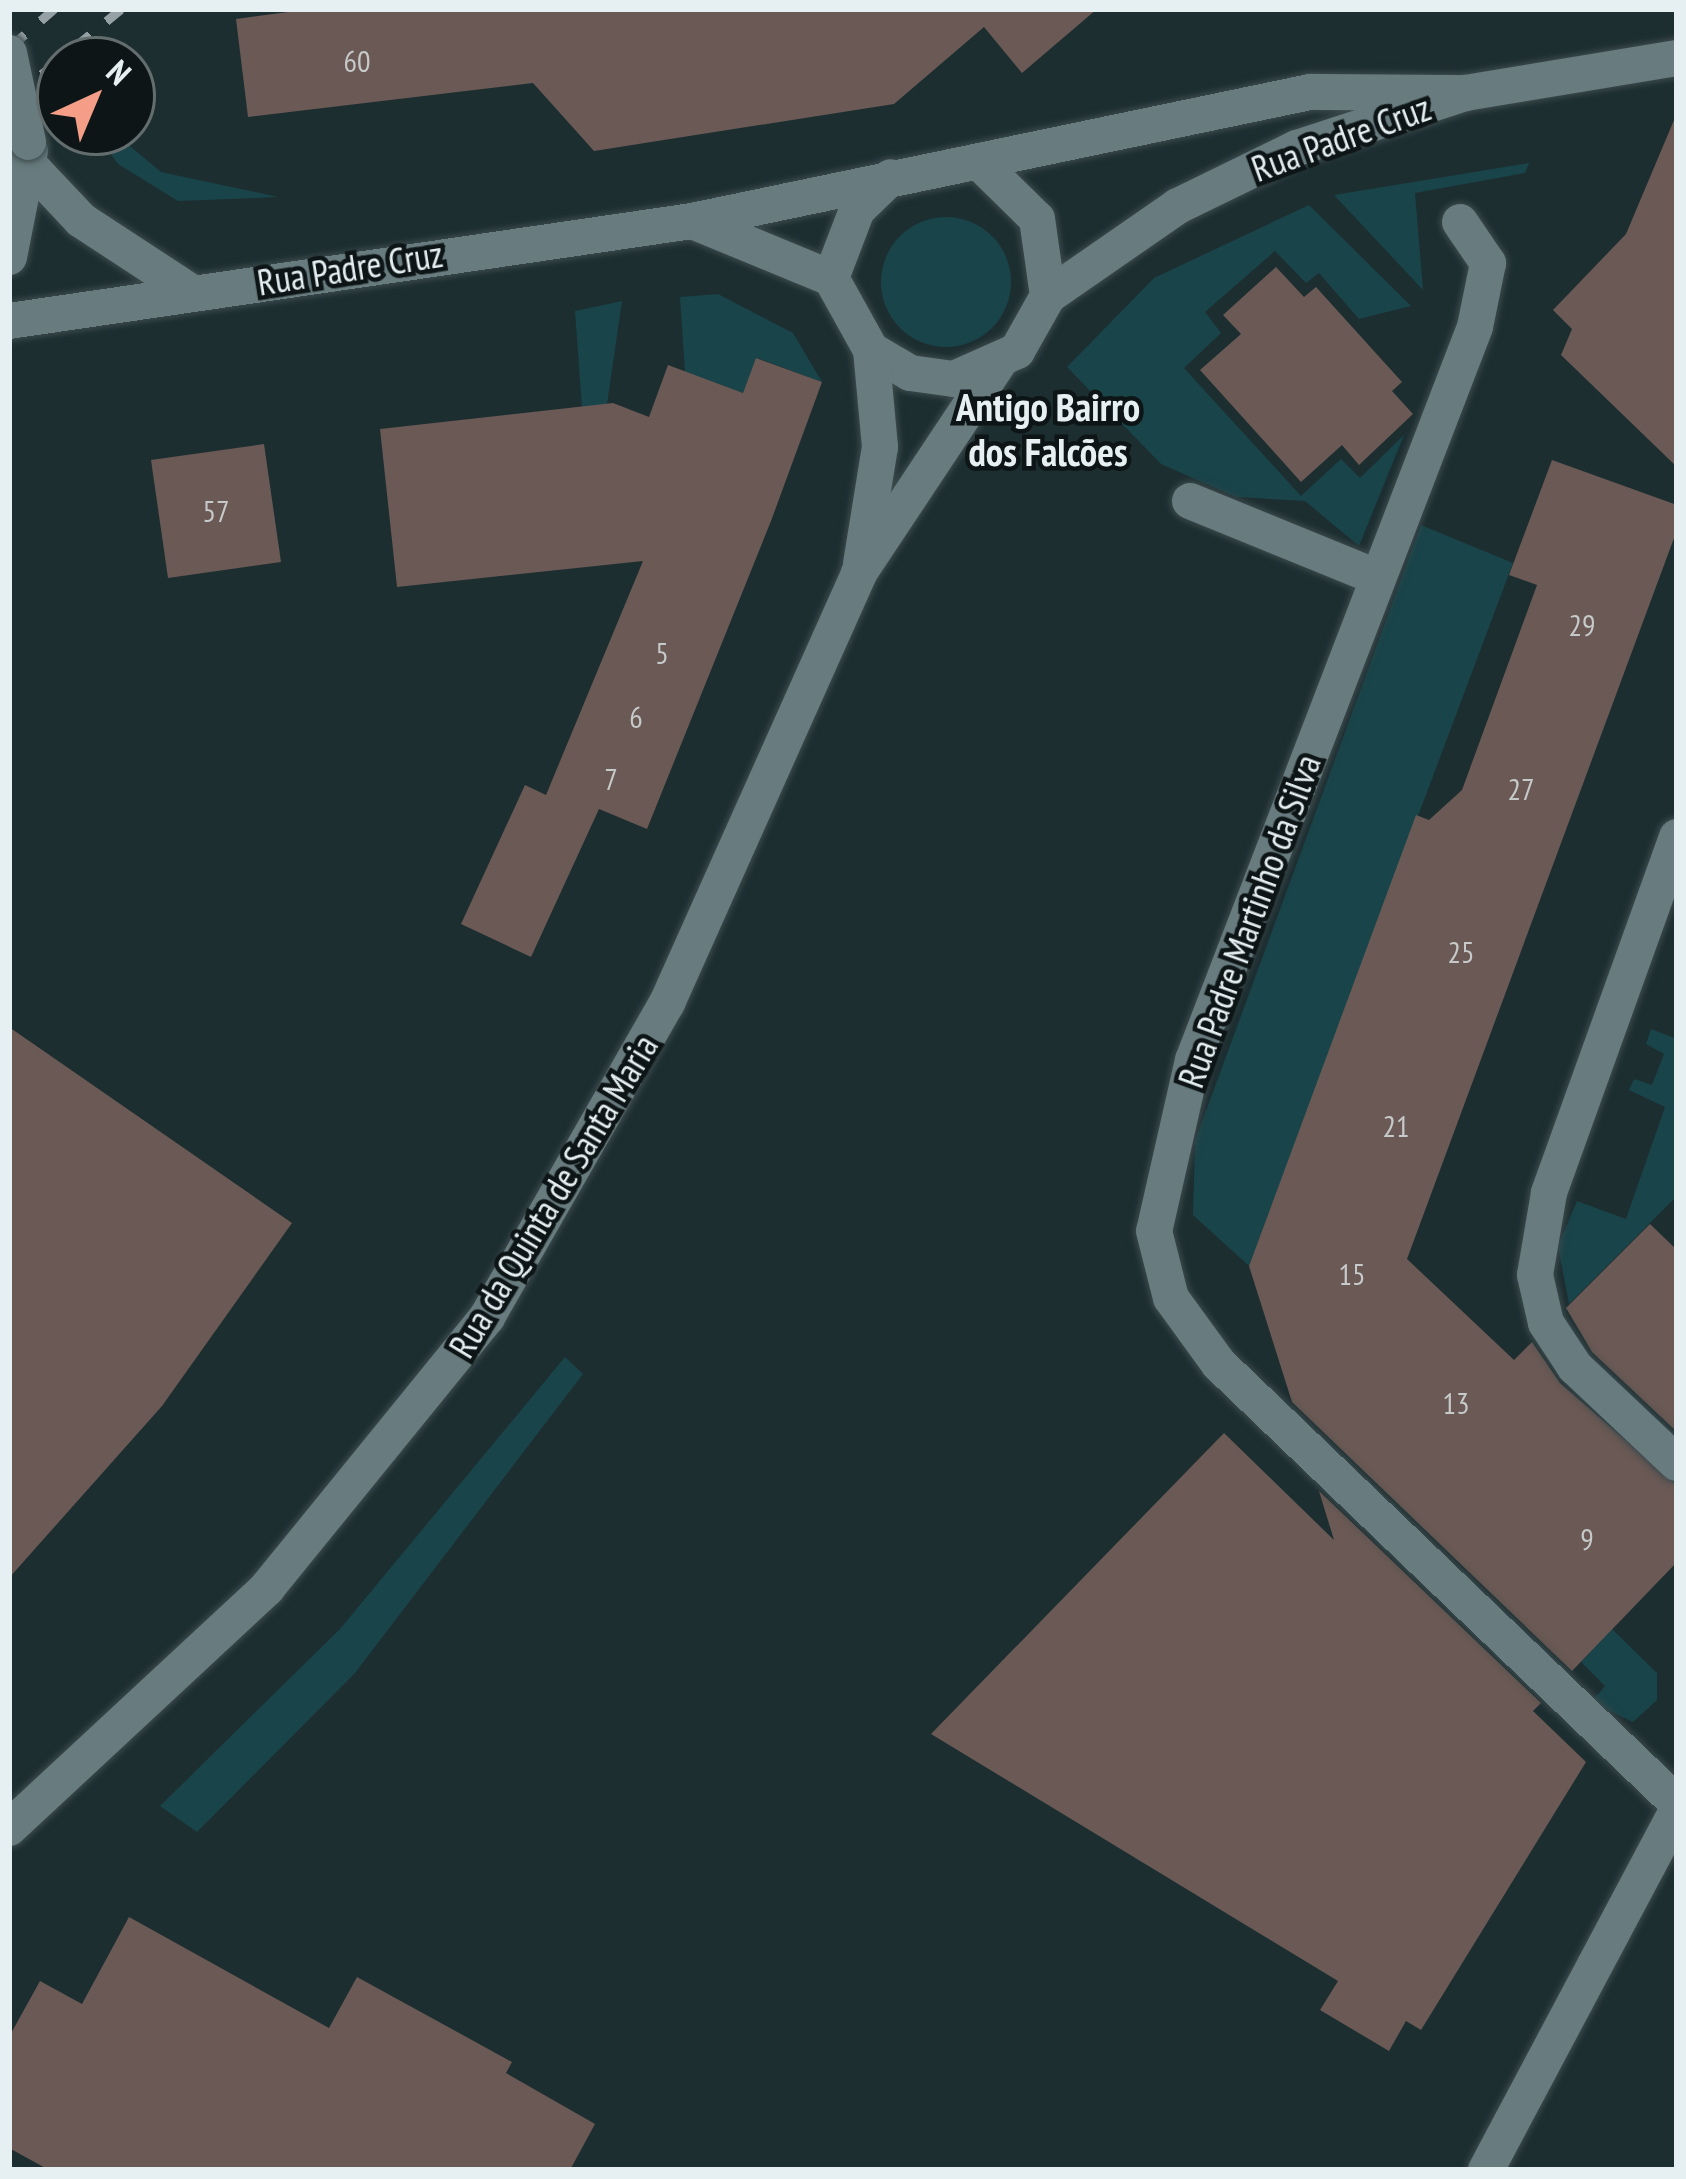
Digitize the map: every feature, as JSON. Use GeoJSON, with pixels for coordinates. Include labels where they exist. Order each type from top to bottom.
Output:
{"type":"FeatureCollection","features":[{"type":"Feature","properties":{"kind":"street"},"geometry":{"type":"LineString","coordinates":[[9,53],[31,156],[9,257]]}},
{"type":"Feature","properties":{"kind":"street"},"geometry":{"type":"LineString","coordinates":[[1466,93],[1677,58]]}},
{"type":"Feature","properties":{"kind":"street","name":"Rua Padre Cruz"},"geometry":{"type":"LineString","coordinates":[[9,321],[692,221],[891,178],[982,165],[1310,92],[1466,93]]}},
{"type":"Feature","properties":{"kind":"street","name":"Rua Padre Cruz"},"geometry":{"type":"LineString","coordinates":[[997,365],[1038,326],[1048,296],[1238,175],[1466,93]]}},
{"type":"Feature","properties":{"kind":"street"},"geometry":{"type":"LineString","coordinates":[[31,156],[130,258],[191,292]]}},
{"type":"Feature","properties":{"kind":"street"},"geometry":{"type":"LineString","coordinates":[[982,165],[1037,219],[1048,296]]}},
{"type":"Feature","properties":{"kind":"street"},"geometry":{"type":"LineString","coordinates":[[831,278],[857,210],[891,178]]}},
{"type":"Feature","properties":{"kind":"street"},"geometry":{"type":"LineString","coordinates":[[692,221],[831,278],[871,350],[910,373],[954,379],[997,365]]}},
{"type":"Feature","properties":{"kind":"street","name":"Rua Padre Martinho da Silva"},"geometry":{"type":"LineString","coordinates":[[1460,222],[1488,263],[1475,327],[1193,1060],[1154,1231],[1160,1268],[1220,1364],[1677,1807]]}},
{"type":"Feature","properties":{"kind":"street","name":"Rua da Quinta de Santa Maria"},"geometry":{"type":"LineString","coordinates":[[860,573],[880,447],[871,350]]}},
{"type":"Feature","properties":{"kind":"street","name":"Rua da Quinta de Santa Maria"},"geometry":{"type":"LineString","coordinates":[[9,1828],[267,1588],[487,1317],[668,1003],[860,573],[997,365]]}},
{"type":"Feature","properties":{"kind":"street"},"geometry":{"type":"LineString","coordinates":[[1190,501],[1376,577]]}},
{"type":"Feature","properties":{"kind":"street"},"geometry":{"type":"LineString","coordinates":[[1677,837],[1549,1193],[1535,1274],[1546,1323],[1575,1366],[1677,1463]]}},
{"type":"Feature","properties":{"kind":"street"},"geometry":{"type":"LineString","coordinates":[[1486,2170],[1677,1807]]}},
{"type":"Feature","properties":{"kind":"shaded area"},"geometry":{"type":"Polygon","coordinates":[[[112,156],[142,156],[161,172],[278,197],[178,201],[112,156]]]}},
{"type":"Feature","properties":{"kind":"shaded area"},"geometry":{"type":"Polygon","coordinates":[[[1529,163],[1525,173],[1415,193],[1423,290],[1334,195],[1529,163]]]}},
{"type":"Feature","properties":{"kind":"shaded area"},"geometry":{"type":"Polygon","coordinates":[[[1309,205],[1411,306],[1359,319],[1319,273],[1306,283],[1275,251],[1205,312],[1221,333],[1184,368],[1301,496],[1341,459],[1360,478],[1404,435],[1359,546],[1305,501],[1236,497],[1161,464],[1067,367],[1154,278],[1309,205]]]}},
{"type":"Feature","properties":{"kind":"shaded area"},"geometry":{"type":"Polygon","coordinates":[[[946,217],[971,222],[992,236],[1006,257],[1011,282],[1006,307],[992,328],[971,342],[946,347],[921,342],[900,328],[886,307],[881,282],[886,257],[900,236],[921,222],[946,217]]]}},
{"type":"Feature","properties":{"kind":"shaded area"},"geometry":{"type":"Polygon","coordinates":[[[718,294],[793,333],[822,382],[757,358],[743,393],[685,372],[680,297],[718,294]]]}},
{"type":"Feature","properties":{"kind":"shaded area"},"geometry":{"type":"Polygon","coordinates":[[[622,301],[604,425],[583,421],[575,311],[622,301]]]}},
{"type":"Feature","properties":{"kind":"shaded area"},"geometry":{"type":"Polygon","coordinates":[[[1421,525],[1513,563],[1249,1266],[1193,1215],[1195,1141],[1421,525]]]}},
{"type":"Feature","properties":{"kind":"shaded area"},"geometry":{"type":"Polygon","coordinates":[[[1651,1029],[1677,1039],[1677,1196],[1569,1304],[1558,1246],[1577,1201],[1626,1219],[1665,1107],[1629,1090],[1634,1079],[1652,1085],[1664,1054],[1646,1044],[1651,1029]]]}},
{"type":"Feature","properties":{"kind":"shaded area"},"geometry":{"type":"Polygon","coordinates":[[[565,1357],[583,1374],[355,1673],[197,1832],[160,1806],[340,1629],[565,1357]]]}},
{"type":"Feature","properties":{"kind":"shaded area"},"geometry":{"type":"Polygon","coordinates":[[[1612,1629],[1657,1673],[1657,1700],[1633,1722],[1591,1702],[1605,1686],[1581,1662],[1612,1629]]]}},
{"type":"Feature","properties":{"kind":"building"},"geometry":{"type":"Polygon","coordinates":[[[311,9],[1097,9],[1022,73],[984,27],[894,104],[594,151],[533,83],[248,117],[236,19],[311,9]]]}},
{"type":"Feature","properties":{"kind":"building"},"geometry":{"type":"Polygon","coordinates":[[[1677,113],[1677,467],[1561,355],[1572,329],[1553,310],[1626,234],[1677,113]]]}},
{"type":"Feature","properties":{"kind":"building"},"geometry":{"type":"Polygon","coordinates":[[[1276,267],[1304,297],[1316,287],[1402,382],[1392,391],[1413,414],[1359,465],[1342,445],[1301,482],[1200,370],[1241,334],[1223,315],[1276,267]]]}},
{"type":"Feature","properties":{"kind":"building"},"geometry":{"type":"Polygon","coordinates":[[[756,358],[822,382],[771,521],[647,829],[599,809],[531,957],[461,924],[525,785],[546,795],[643,561],[397,587],[380,429],[613,403],[649,417],[668,365],[743,393],[756,358]]]}},
{"type":"Feature","properties":{"kind":"building"},"geometry":{"type":"Polygon","coordinates":[[[264,444],[281,562],[168,578],[151,460],[264,444]]]}},
{"type":"Feature","properties":{"kind":"building"},"geometry":{"type":"Polygon","coordinates":[[[1552,460],[1677,505],[1677,530],[1407,1259],[1514,1360],[1532,1342],[1560,1383],[1677,1485],[1677,1562],[1572,1671],[1292,1402],[1249,1266],[1416,815],[1429,820],[1462,790],[1537,585],[1509,575],[1552,460]]]}},
{"type":"Feature","properties":{"kind":"building"},"geometry":{"type":"Polygon","coordinates":[[[9,1027],[292,1223],[162,1406],[9,1578],[9,1027]]]}},
{"type":"Feature","properties":{"kind":"building"},"geometry":{"type":"Polygon","coordinates":[[[1650,1224],[1677,1250],[1677,1432],[1592,1352],[1566,1308],[1650,1224]]]}},
{"type":"Feature","properties":{"kind":"building"},"geometry":{"type":"Polygon","coordinates":[[[1224,1433],[1334,1540],[1319,1491],[1541,1703],[1533,1711],[1586,1762],[1421,2030],[1406,2021],[1389,2051],[1320,2010],[1338,1981],[931,1734],[1224,1433]]]}},
{"type":"Feature","properties":{"kind":"building"},"geometry":{"type":"Polygon","coordinates":[[[129,1917],[329,2028],[357,1977],[512,2062],[506,2073],[595,2124],[570,2170],[49,2170],[9,2148],[9,2037],[40,1981],[82,2004],[129,1917]]]}},
{"type":"Feature","properties":{"kind":"railway"},"geometry":{"type":"LineString","coordinates":[[9,48],[54,9]]}},
{"type":"Feature","properties":{"kind":"railway"},"geometry":{"type":"LineString","coordinates":[[9,101],[121,9]]}},
{"type":"Feature","properties":{"kind":"district","name":"Antigo Bairro dos Falcões"},"geometry":{"type":"Point","coordinates":[1048,430]}}]}
